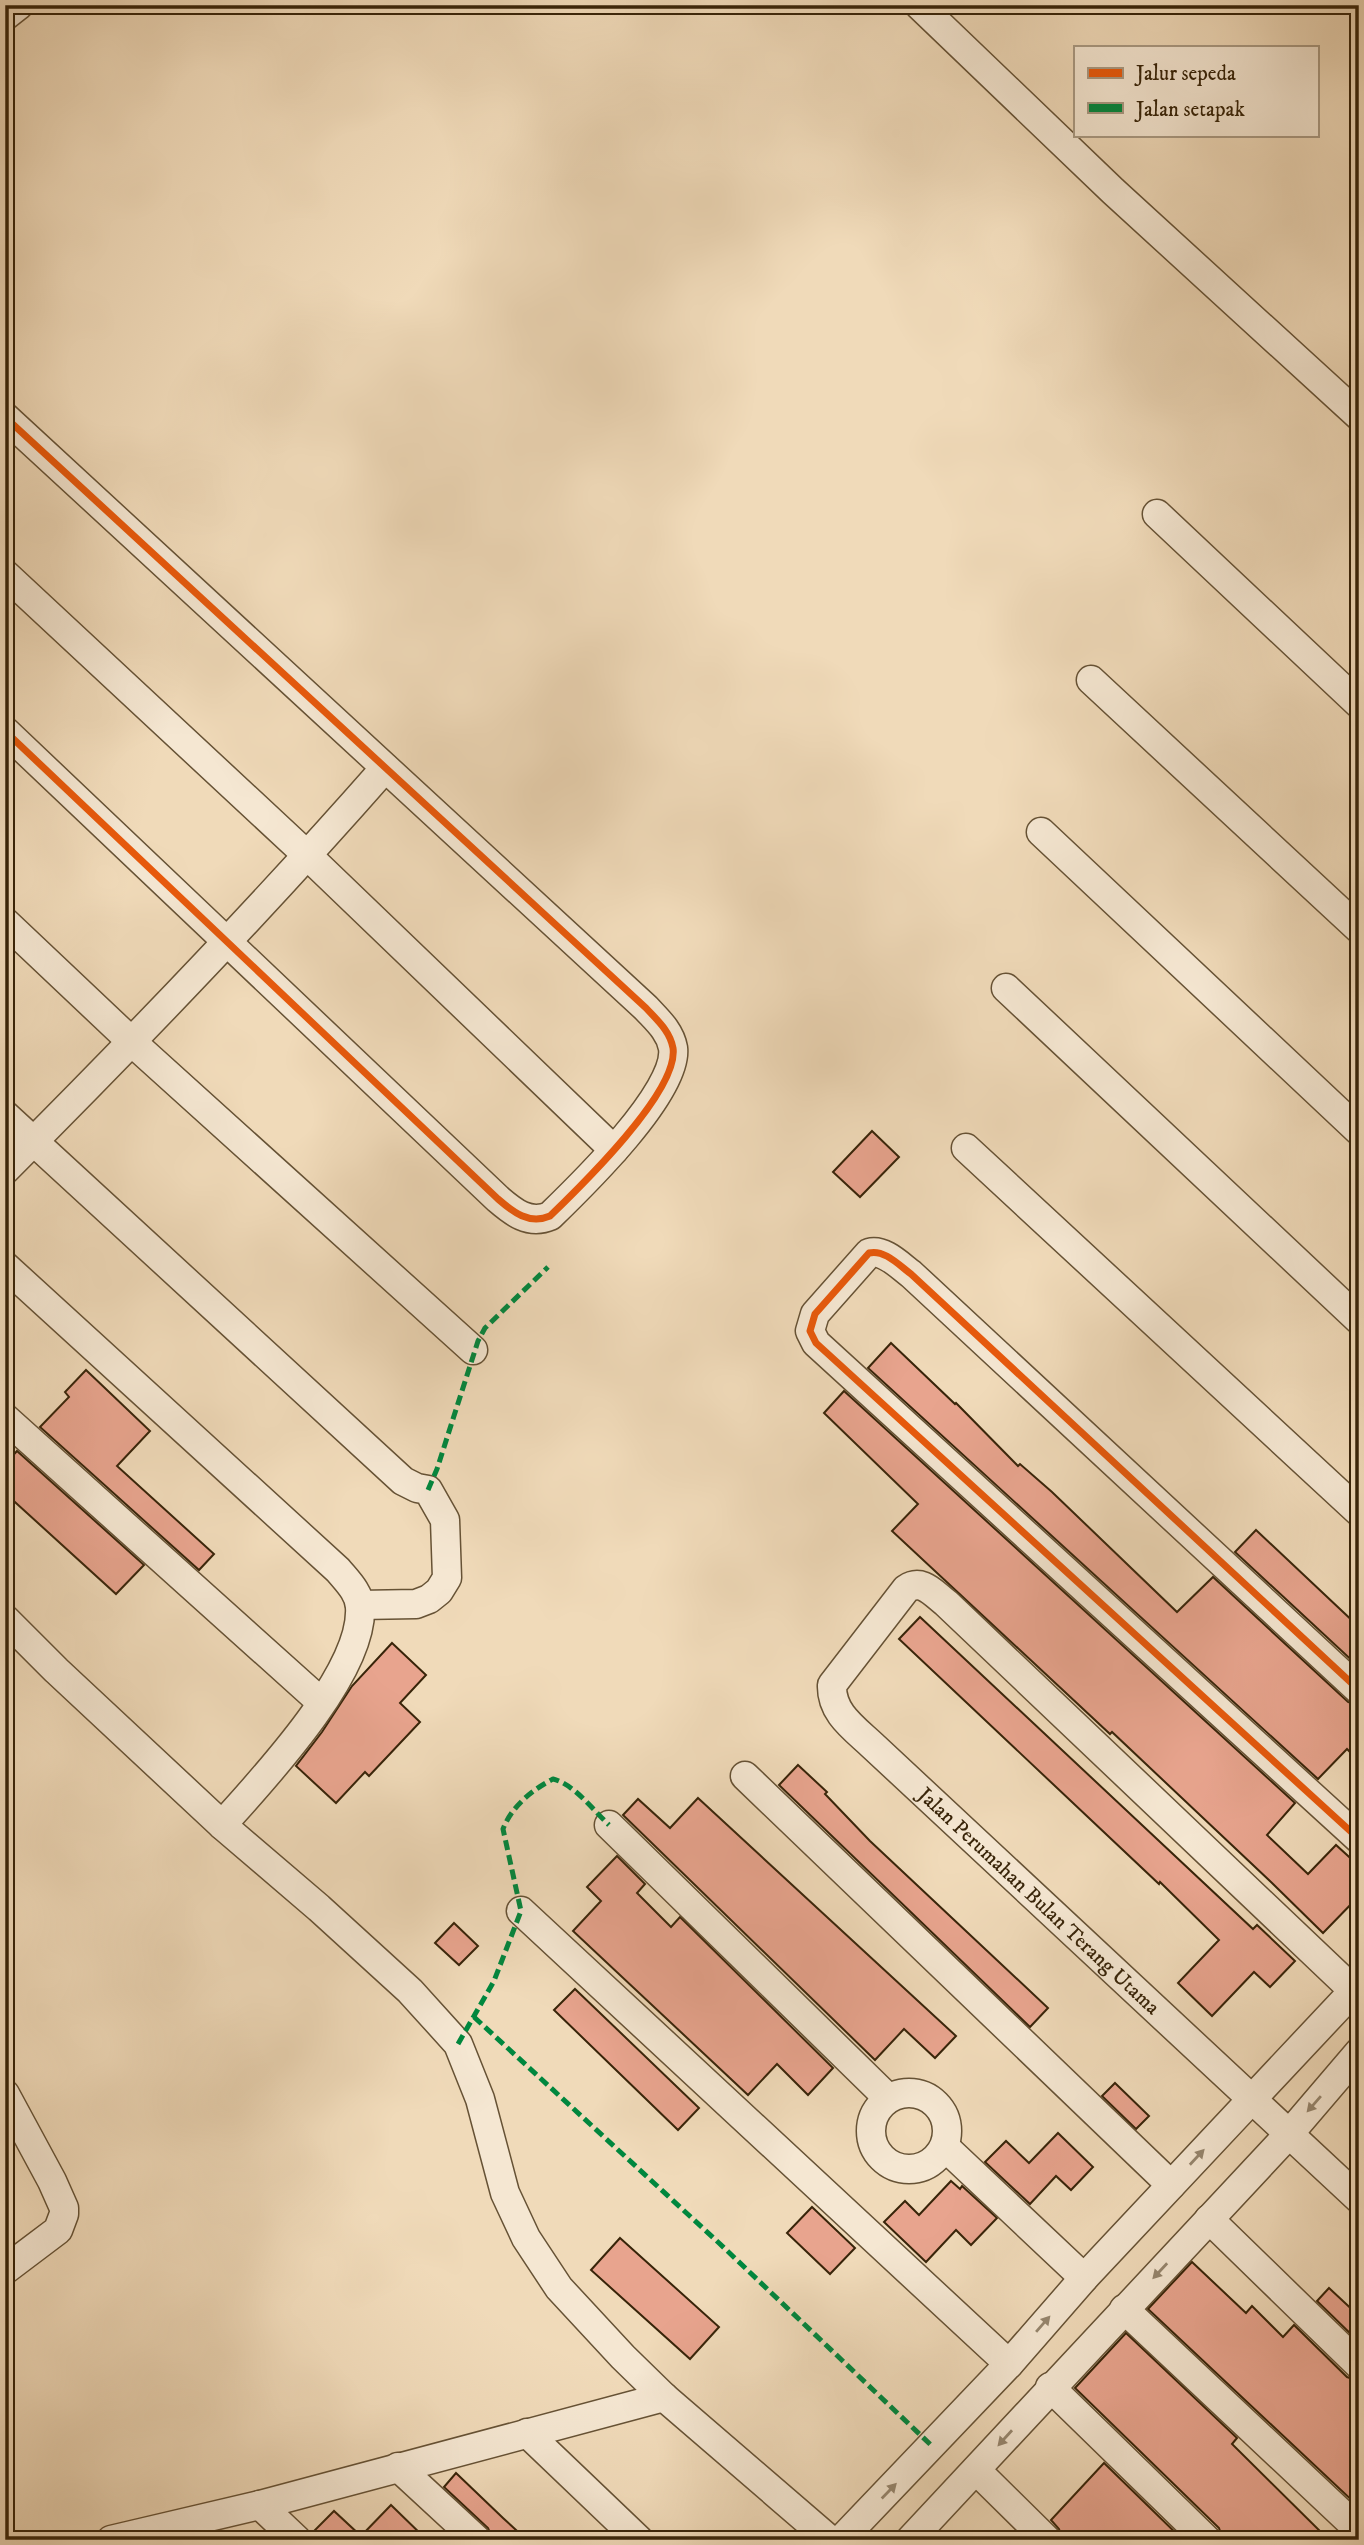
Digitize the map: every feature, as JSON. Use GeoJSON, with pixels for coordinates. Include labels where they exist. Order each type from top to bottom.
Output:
{"type":"FeatureCollection","features":[{"type":"Feature","properties":{"kind":"street"},"geometry":{"type":"LineString","coordinates":[[5,16],[19,5]]}},
{"type":"Feature","properties":{"kind":"street"},"geometry":{"type":"LineString","coordinates":[[919,5],[1113,191],[1359,415]]}},
{"type":"Feature","properties":{"kind":"street"},"geometry":{"type":"LineString","coordinates":[[5,417],[646,1008],[665,1029],[673,1051],[667,1076],[614,1150],[550,1216],[541,1220],[519,1215],[498,1199],[5,731]]}},
{"type":"Feature","properties":{"kind":"street"},"geometry":{"type":"LineString","coordinates":[[1157,514],[1359,704]]}},
{"type":"Feature","properties":{"kind":"street"},"geometry":{"type":"LineString","coordinates":[[5,573],[308,856],[614,1150]]}},
{"type":"Feature","properties":{"kind":"street"},"geometry":{"type":"LineString","coordinates":[[1091,680],[1359,929]]}},
{"type":"Feature","properties":{"kind":"street"},"geometry":{"type":"LineString","coordinates":[[5,1170],[133,1043],[308,856],[385,768]]}},
{"type":"Feature","properties":{"kind":"street"},"geometry":{"type":"LineString","coordinates":[[1041,832],[1359,1131]]}},
{"type":"Feature","properties":{"kind":"street"},"geometry":{"type":"LineString","coordinates":[[5,922],[133,1043],[474,1350]]}},
{"type":"Feature","properties":{"kind":"street"},"geometry":{"type":"LineString","coordinates":[[1006,988],[1359,1321]]}},
{"type":"Feature","properties":{"kind":"street"},"geometry":{"type":"LineString","coordinates":[[5,1115],[404,1482],[428,1490],[446,1520],[447,1578],[439,1591],[416,1604],[360,1605]]}},
{"type":"Feature","properties":{"kind":"street"},"geometry":{"type":"LineString","coordinates":[[966,1148],[1359,1512]]}},
{"type":"Feature","properties":{"kind":"street"},"geometry":{"type":"LineString","coordinates":[[1359,1690],[911,1274],[890,1258],[875,1252],[869,1253],[815,1314],[810,1331],[816,1343],[1359,1839]]}},
{"type":"Feature","properties":{"kind":"street"},"geometry":{"type":"LineString","coordinates":[[5,1266],[338,1570],[350,1583],[360,1605],[353,1644],[344,1666],[321,1702],[256,1787],[222,1825]]}},
{"type":"Feature","properties":{"kind":"street"},"geometry":{"type":"LineString","coordinates":[[5,1418],[321,1702]]}},
{"type":"Feature","properties":{"kind":"street","name":"Jalan Perumahan Bulan Terang Utama"},"geometry":{"type":"LineString","coordinates":[[1356,1988],[926,1587],[915,1584],[906,1589],[832,1685],[835,1705],[843,1717],[1359,2199]]}},
{"type":"Feature","properties":{"kind":"street"},"geometry":{"type":"LineString","coordinates":[[5,1619],[222,1825],[410,1991],[458,2044],[480,2099],[505,2193],[526,2238],[559,2288],[664,2397],[830,2540]]}},
{"type":"Feature","properties":{"kind":"street"},"geometry":{"type":"LineString","coordinates":[[745,1776],[1171,2185]]}},
{"type":"Feature","properties":{"kind":"street"},"geometry":{"type":"LineString","coordinates":[[608,1825],[888,2098]]}},
{"type":"Feature","properties":{"kind":"street"},"geometry":{"type":"LineString","coordinates":[[521,1911],[1009,2364]]}},
{"type":"Feature","properties":{"kind":"street"},"geometry":{"type":"LineString","coordinates":[[841,2540],[1009,2364],[1084,2278],[1356,1988]]}},
{"type":"Feature","properties":{"kind":"street"},"geometry":{"type":"LineString","coordinates":[[910,2540],[1289,2133],[1359,2052]]}},
{"type":"Feature","properties":{"kind":"street"},"geometry":{"type":"LineString","coordinates":[[907,2092],[926,2096],[941,2109],[948,2127],[945,2147],[932,2162],[913,2169],[893,2166],[877,2153],[871,2133],[875,2113],[888,2098],[907,2092]]}},
{"type":"Feature","properties":{"kind":"street"},"geometry":{"type":"LineString","coordinates":[[5,2094],[64,2207],[58,2230],[5,2270]]}},
{"type":"Feature","properties":{"kind":"street"},"geometry":{"type":"LineString","coordinates":[[945,2147],[1084,2278]]}},
{"type":"Feature","properties":{"kind":"street"},"geometry":{"type":"LineString","coordinates":[[1209,2219],[1359,2365]]}},
{"type":"Feature","properties":{"kind":"street"},"geometry":{"type":"LineString","coordinates":[[1124,2309],[1359,2530]]}},
{"type":"Feature","properties":{"kind":"street"},"geometry":{"type":"LineString","coordinates":[[1050,2387],[1207,2540]]}},
{"type":"Feature","properties":{"kind":"street"},"geometry":{"type":"LineString","coordinates":[[119,2539],[260,2505],[664,2397]]}},
{"type":"Feature","properties":{"kind":"street"},"geometry":{"type":"LineString","coordinates":[[527,2433],[639,2540]]}},
{"type":"Feature","properties":{"kind":"street"},"geometry":{"type":"LineString","coordinates":[[398,2467],[477,2540]]}},
{"type":"Feature","properties":{"kind":"street"},"geometry":{"type":"LineString","coordinates":[[976,2470],[1047,2540]]}},
{"type":"Feature","properties":{"kind":"street"},"geometry":{"type":"LineString","coordinates":[[260,2505],[298,2540]]}},
{"type":"Feature","properties":{"kind":"building"},"geometry":{"type":"Polygon","coordinates":[[[872,1131],[899,1157],[860,1197],[833,1172],[872,1131]]]}},
{"type":"Feature","properties":{"kind":"building"},"geometry":{"type":"Polygon","coordinates":[[[891,1343],[956,1403],[1018,1466],[1020,1464],[1052,1492],[1177,1612],[1213,1577],[1348,1702],[1359,1706],[1359,1741],[1349,1751],[1347,1749],[1318,1779],[868,1368],[891,1343]]]}},
{"type":"Feature","properties":{"kind":"building"},"geometry":{"type":"Polygon","coordinates":[[[86,1370],[150,1431],[117,1466],[214,1554],[199,1570],[40,1427],[69,1397],[65,1392],[86,1370]]]}},
{"type":"Feature","properties":{"kind":"building"},"geometry":{"type":"Polygon","coordinates":[[[844,1391],[1295,1803],[1267,1835],[1308,1874],[1336,1845],[1359,1866],[1359,1896],[1323,1933],[1112,1732],[1110,1734],[892,1531],[918,1504],[824,1413],[844,1391]]]}},
{"type":"Feature","properties":{"kind":"building"},"geometry":{"type":"Polygon","coordinates":[[[17,1451],[144,1565],[116,1594],[5,1493],[5,1464],[17,1451]]]}},
{"type":"Feature","properties":{"kind":"building"},"geometry":{"type":"Polygon","coordinates":[[[1256,1530],[1359,1627],[1359,1667],[1235,1552],[1256,1530]]]}},
{"type":"Feature","properties":{"kind":"building"},"geometry":{"type":"Polygon","coordinates":[[[920,1617],[1253,1929],[1257,1925],[1295,1961],[1270,1987],[1254,1972],[1212,2016],[1178,1983],[1219,1940],[899,1639],[920,1617]]]}},
{"type":"Feature","properties":{"kind":"building"},"geometry":{"type":"Polygon","coordinates":[[[392,1643],[426,1675],[400,1703],[420,1722],[369,1776],[365,1772],[336,1803],[296,1766],[352,1686],[392,1643]]]}},
{"type":"Feature","properties":{"kind":"building"},"geometry":{"type":"Polygon","coordinates":[[[798,1765],[827,1792],[825,1794],[870,1841],[1048,2008],[1030,2027],[779,1785],[798,1765]]]}},
{"type":"Feature","properties":{"kind":"building"},"geometry":{"type":"Polygon","coordinates":[[[698,1798],[956,2036],[935,2058],[904,2029],[875,2060],[623,1815],[638,1799],[670,1828],[698,1798]]]}},
{"type":"Feature","properties":{"kind":"building"},"geometry":{"type":"Polygon","coordinates":[[[617,1856],[645,1884],[637,1893],[671,1927],[680,1917],[833,2068],[808,2095],[777,2064],[748,2095],[573,1931],[601,1901],[587,1887],[617,1856]]]}},
{"type":"Feature","properties":{"kind":"building"},"geometry":{"type":"Polygon","coordinates":[[[454,1923],[478,1946],[459,1965],[435,1943],[454,1923]]]}},
{"type":"Feature","properties":{"kind":"building"},"geometry":{"type":"Polygon","coordinates":[[[575,1989],[699,2108],[678,2130],[554,2010],[575,1989]]]}},
{"type":"Feature","properties":{"kind":"building"},"geometry":{"type":"Polygon","coordinates":[[[1115,2083],[1149,2116],[1136,2129],[1102,2096],[1115,2083]]]}},
{"type":"Feature","properties":{"kind":"building"},"geometry":{"type":"Polygon","coordinates":[[[1058,2133],[1093,2167],[1071,2190],[1056,2176],[1030,2204],[985,2162],[1006,2141],[1029,2163],[1058,2133]]]}},
{"type":"Feature","properties":{"kind":"building"},"geometry":{"type":"Polygon","coordinates":[[[951,2181],[960,2189],[962,2186],[997,2218],[971,2245],[956,2230],[926,2262],[884,2222],[905,2201],[919,2215],[951,2181]]]}},
{"type":"Feature","properties":{"kind":"building"},"geometry":{"type":"Polygon","coordinates":[[[812,2207],[855,2248],[830,2274],[787,2233],[812,2207]]]}},
{"type":"Feature","properties":{"kind":"building"},"geometry":{"type":"Polygon","coordinates":[[[620,2238],[719,2327],[690,2359],[591,2270],[620,2238]]]}},
{"type":"Feature","properties":{"kind":"building"},"geometry":{"type":"Polygon","coordinates":[[[1192,2262],[1246,2313],[1252,2306],[1283,2337],[1294,2325],[1347,2377],[1359,2381],[1359,2507],[1148,2309],[1192,2262]]]}},
{"type":"Feature","properties":{"kind":"building"},"geometry":{"type":"Polygon","coordinates":[[[1329,2288],[1359,2316],[1359,2342],[1317,2301],[1329,2288]]]}},
{"type":"Feature","properties":{"kind":"building"},"geometry":{"type":"Polygon","coordinates":[[[1126,2333],[1237,2438],[1232,2444],[1329,2540],[1223,2540],[1219,2528],[1075,2388],[1126,2333]]]}},
{"type":"Feature","properties":{"kind":"building"},"geometry":{"type":"Polygon","coordinates":[[[1104,2463],[1183,2540],[1063,2540],[1059,2529],[1051,2520],[1104,2463]]]}},
{"type":"Feature","properties":{"kind":"building"},"geometry":{"type":"Polygon","coordinates":[[[456,2473],[527,2540],[493,2540],[488,2528],[444,2487],[456,2473]]]}},
{"type":"Feature","properties":{"kind":"building"},"geometry":{"type":"Polygon","coordinates":[[[391,2505],[427,2540],[313,2540],[312,2533],[334,2511],[361,2536],[391,2505]]]}},
{"type":"Feature","properties":{"kind":"marked path"},"geometry":{"type":"LineString","coordinates":[[428,1490],[478,1341],[485,1328],[548,1267]]}},
{"type":"Feature","properties":{"kind":"marked path"},"geometry":{"type":"LineString","coordinates":[[458,2044],[494,1981],[521,1911],[503,1829],[512,1813],[530,1794],[553,1779],[576,1792],[609,1825]]}},
{"type":"Feature","properties":{"kind":"marked path"},"geometry":{"type":"LineString","coordinates":[[474,2017],[719,2243],[932,2446]]}},
{"type":"Feature","properties":{"kind":"cycle path"},"geometry":{"type":"LineString","coordinates":[[5,417],[659,1021],[673,1048],[671,1066],[661,1088],[625,1137],[550,1216],[535,1219],[522,1216],[498,1199],[5,731]]}},
{"type":"Feature","properties":{"kind":"cycle path"},"geometry":{"type":"LineString","coordinates":[[1359,1690],[911,1274],[891,1259],[880,1253],[869,1253],[815,1314],[810,1331],[816,1343],[1359,1839]]}}]}
